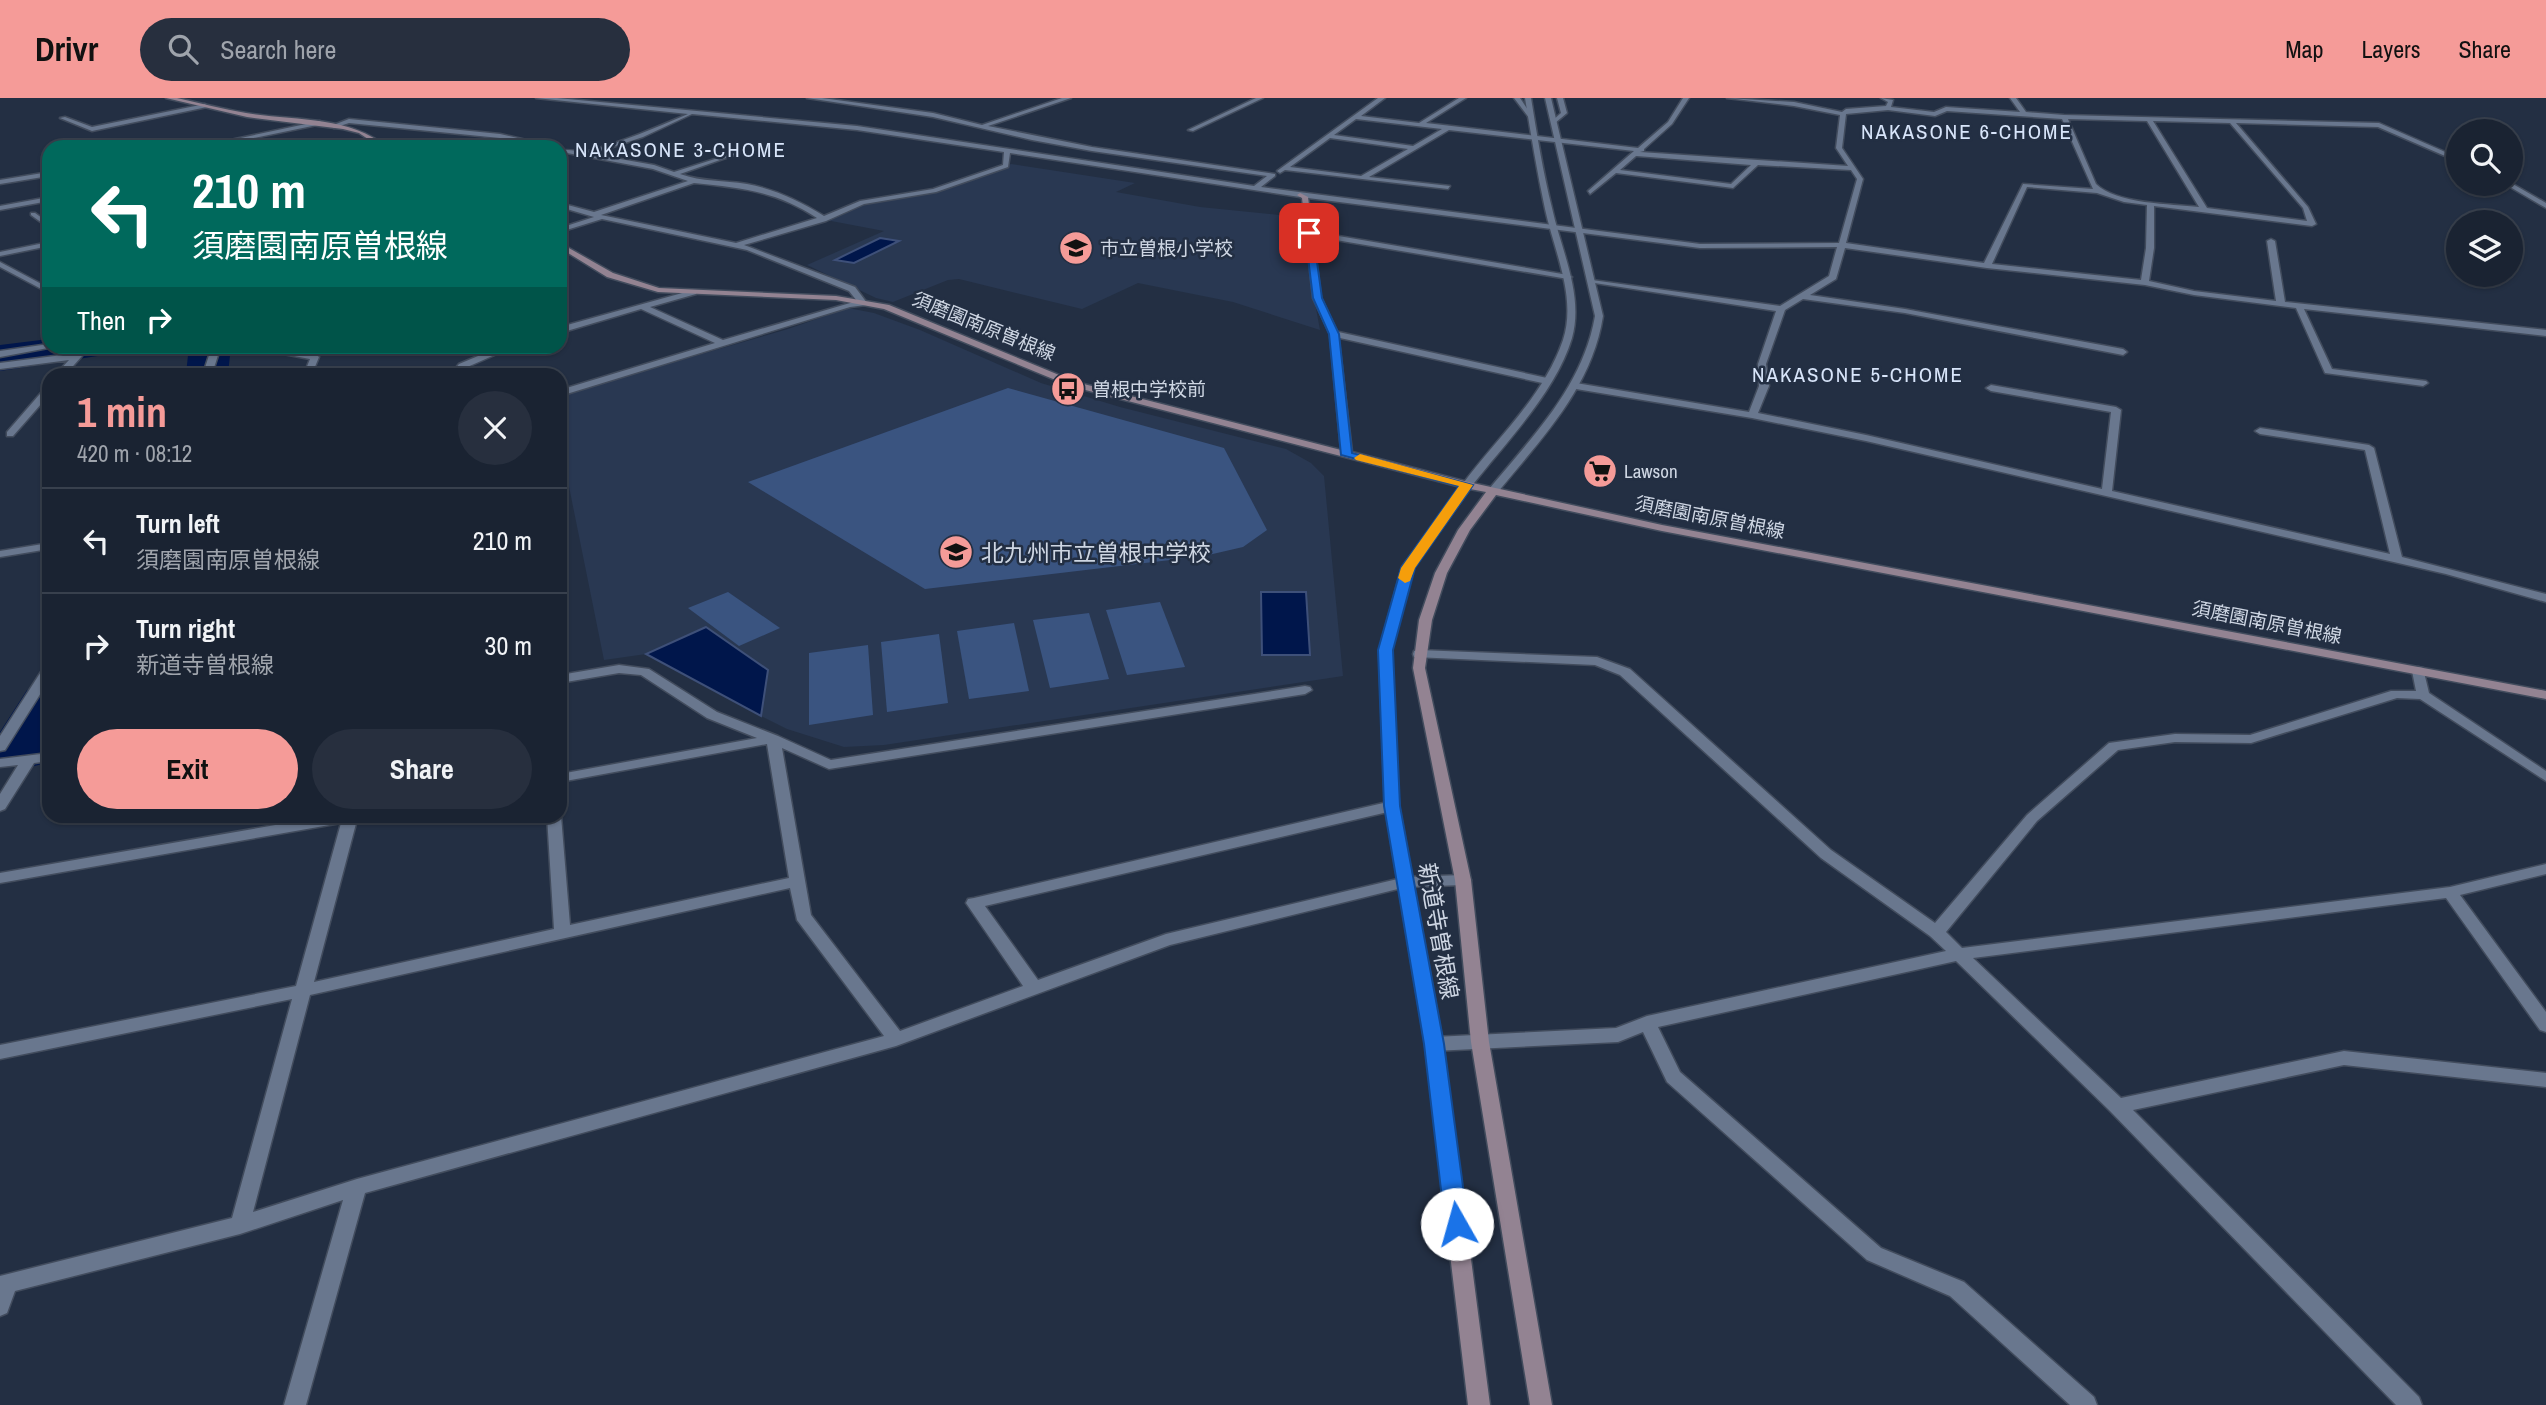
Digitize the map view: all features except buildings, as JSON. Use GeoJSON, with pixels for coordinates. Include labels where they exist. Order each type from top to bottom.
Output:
{"type":"FeatureCollection","features":[{"type":"Feature","properties":{"kind":"main road"},"geometry":{"type":"LineString","coordinates":[[169,98],[247,115],[320,123],[361,132],[373,140]]}},
{"type":"Feature","properties":{"kind":"main road"},"geometry":{"type":"LineString","coordinates":[[1300,195],[1305,197],[1318,298],[1334,334],[1347,455]]}},
{"type":"Feature","properties":{"kind":"main road","name":"須磨園南原曽根線"},"geometry":{"type":"LineString","coordinates":[[567,249],[610,275],[658,290],[836,298],[863,303],[897,312],[1073,384],[1493,491],[1662,528],[2546,695]]}},
{"type":"Feature","properties":{"kind":"main road","name":"新道寺曽根線"},"geometry":{"type":"LineString","coordinates":[[1467,485],[1408,568],[1385,650],[1392,806],[1434,1044],[1479,1405]]}},
{"type":"Feature","properties":{"kind":"main road","name":"新道寺曽根線"},"geometry":{"type":"LineString","coordinates":[[1493,491],[1474,512],[1440,572],[1419,654],[1419,668],[1463,880],[1480,1042],[1541,1405]]}},
{"type":"Feature","properties":{"kind":"street"},"geometry":{"type":"LineString","coordinates":[[539,98],[857,128],[1300,195],[1700,246],[1842,245],[1987,266],[2145,283],[2194,293],[2281,304],[2546,333]]}},
{"type":"Feature","properties":{"kind":"street"},"geometry":{"type":"LineString","coordinates":[[577,102],[588,98]]}},
{"type":"Feature","properties":{"kind":"street"},"geometry":{"type":"LineString","coordinates":[[816,98],[933,115],[1032,138],[1273,175]]}},
{"type":"Feature","properties":{"kind":"street"},"geometry":{"type":"LineString","coordinates":[[983,126],[1068,98]]}},
{"type":"Feature","properties":{"kind":"street"},"geometry":{"type":"LineString","coordinates":[[1191,130],[1260,98]]}},
{"type":"Feature","properties":{"kind":"street"},"geometry":{"type":"LineString","coordinates":[[1256,188],[1382,98]]}},
{"type":"Feature","properties":{"kind":"street"},"geometry":{"type":"LineString","coordinates":[[1421,124],[1464,98]]}},
{"type":"Feature","properties":{"kind":"street"},"geometry":{"type":"LineString","coordinates":[[1517,98],[1532,118]]}},
{"type":"Feature","properties":{"kind":"street"},"geometry":{"type":"LineString","coordinates":[[1467,485],[1547,381],[1568,339],[1572,306],[1568,277],[1552,228],[1528,98]]}},
{"type":"Feature","properties":{"kind":"street"},"geometry":{"type":"LineString","coordinates":[[1493,491],[1576,386],[1593,354],[1598,334],[1599,316],[1592,282],[1548,98]]}},
{"type":"Feature","properties":{"kind":"street"},"geometry":{"type":"LineString","coordinates":[[1555,121],[1564,113],[1560,98]]}},
{"type":"Feature","properties":{"kind":"street"},"geometry":{"type":"LineString","coordinates":[[1590,192],[1670,123],[1686,98]]}},
{"type":"Feature","properties":{"kind":"street"},"geometry":{"type":"LineString","coordinates":[[1730,98],[1794,104],[1843,114],[1846,111],[1888,108],[1935,114],[1946,109],[2064,117],[2378,125],[2446,154]]}},
{"type":"Feature","properties":{"kind":"street"},"geometry":{"type":"LineString","coordinates":[[1884,98],[1891,101],[1888,108]]}},
{"type":"Feature","properties":{"kind":"street"},"geometry":{"type":"LineString","coordinates":[[2013,98],[2024,114]]}},
{"type":"Feature","properties":{"kind":"street"},"geometry":{"type":"LineString","coordinates":[[63,118],[92,129],[205,106]]}},
{"type":"Feature","properties":{"kind":"street"},"geometry":{"type":"LineString","coordinates":[[583,154],[641,136],[693,113]]}},
{"type":"Feature","properties":{"kind":"street"},"geometry":{"type":"LineString","coordinates":[[1592,282],[1780,309],[1833,277],[1860,179],[1839,148],[1843,114]]}},
{"type":"Feature","properties":{"kind":"street"},"geometry":{"type":"LineString","coordinates":[[1354,117],[1534,136],[1639,152],[1756,163],[1853,168]]}},
{"type":"Feature","properties":{"kind":"street"},"geometry":{"type":"LineString","coordinates":[[2064,117],[2098,191]]}},
{"type":"Feature","properties":{"kind":"street"},"geometry":{"type":"LineString","coordinates":[[2149,119],[2204,210]]}},
{"type":"Feature","properties":{"kind":"street"},"geometry":{"type":"LineString","coordinates":[[334,126],[349,121],[520,140]]}},
{"type":"Feature","properties":{"kind":"street"},"geometry":{"type":"LineString","coordinates":[[1987,266],[2025,185],[2098,191],[2124,200],[2312,224],[2306,208],[2231,121]]}},
{"type":"Feature","properties":{"kind":"street"},"geometry":{"type":"LineString","coordinates":[[236,140],[320,123]]}},
{"type":"Feature","properties":{"kind":"street"},"geometry":{"type":"LineString","coordinates":[[1362,178],[1449,127]]}},
{"type":"Feature","properties":{"kind":"street"},"geometry":{"type":"LineString","coordinates":[[1329,136],[1416,148]]}},
{"type":"Feature","properties":{"kind":"street"},"geometry":{"type":"LineString","coordinates":[[735,245],[823,219],[862,202],[934,191],[1006,166],[1007,149]]}},
{"type":"Feature","properties":{"kind":"street"},"geometry":{"type":"LineString","coordinates":[[567,152],[654,167],[694,181],[747,186],[797,202],[823,219]]}},
{"type":"Feature","properties":{"kind":"street"},"geometry":{"type":"LineString","coordinates":[[674,174],[738,152]]}},
{"type":"Feature","properties":{"kind":"street"},"geometry":{"type":"LineString","coordinates":[[1616,171],[1733,186],[1756,163]]}},
{"type":"Feature","properties":{"kind":"street"},"geometry":{"type":"LineString","coordinates":[[1284,168],[1448,187]]}},
{"type":"Feature","properties":{"kind":"street"},"geometry":{"type":"LineString","coordinates":[[1,183],[42,175]]}},
{"type":"Feature","properties":{"kind":"street"},"geometry":{"type":"LineString","coordinates":[[567,227],[694,181]]}},
{"type":"Feature","properties":{"kind":"street"},"geometry":{"type":"LineString","coordinates":[[2523,193],[2546,206]]}},
{"type":"Feature","properties":{"kind":"street"},"geometry":{"type":"LineString","coordinates":[[0,208],[42,200]]}},
{"type":"Feature","properties":{"kind":"street"},"geometry":{"type":"LineString","coordinates":[[2145,283],[2150,248],[2151,204]]}},
{"type":"Feature","properties":{"kind":"street"},"geometry":{"type":"LineString","coordinates":[[567,207],[735,245],[806,268],[852,289],[863,303]]}},
{"type":"Feature","properties":{"kind":"street"},"geometry":{"type":"LineString","coordinates":[[33,214],[42,221]]}},
{"type":"Feature","properties":{"kind":"street"},"geometry":{"type":"LineString","coordinates":[[1309,233],[1568,277]]}},
{"type":"Feature","properties":{"kind":"street"},"geometry":{"type":"LineString","coordinates":[[2271,241],[2281,304]]}},
{"type":"Feature","properties":{"kind":"street"},"geometry":{"type":"LineString","coordinates":[[0,254],[42,245]]}},
{"type":"Feature","properties":{"kind":"street"},"geometry":{"type":"LineString","coordinates":[[3,268],[42,288]]}},
{"type":"Feature","properties":{"kind":"street"},"geometry":{"type":"LineString","coordinates":[[567,328],[693,292]]}},
{"type":"Feature","properties":{"kind":"street"},"geometry":{"type":"LineString","coordinates":[[1801,296],[1905,311],[2123,352]]}},
{"type":"Feature","properties":{"kind":"street"},"geometry":{"type":"LineString","coordinates":[[567,391],[863,303]]}},
{"type":"Feature","properties":{"kind":"street"},"geometry":{"type":"LineString","coordinates":[[2299,306],[2328,371],[2423,383]]}},
{"type":"Feature","properties":{"kind":"street"},"geometry":{"type":"LineString","coordinates":[[643,307],[724,344]]}},
{"type":"Feature","properties":{"kind":"street"},"geometry":{"type":"LineString","coordinates":[[1752,415],[1764,386],[1762,364],[1780,309]]}},
{"type":"Feature","properties":{"kind":"street"},"geometry":{"type":"LineString","coordinates":[[1334,334],[1547,381]]}},
{"type":"Feature","properties":{"kind":"street"},"geometry":{"type":"LineString","coordinates":[[0,354],[42,348]]}},
{"type":"Feature","properties":{"kind":"street"},"geometry":{"type":"LineString","coordinates":[[0,366],[64,354]]}},
{"type":"Feature","properties":{"kind":"street"},"geometry":{"type":"LineString","coordinates":[[66,368],[78,354]]}},
{"type":"Feature","properties":{"kind":"street"},"geometry":{"type":"LineString","coordinates":[[296,354],[315,357],[310,368]]}},
{"type":"Feature","properties":{"kind":"street"},"geometry":{"type":"LineString","coordinates":[[460,368],[491,354]]}},
{"type":"Feature","properties":{"kind":"street"},"geometry":{"type":"LineString","coordinates":[[1576,386],[1752,415],[1866,438],[2107,491],[2546,597]]}},
{"type":"Feature","properties":{"kind":"street"},"geometry":{"type":"LineString","coordinates":[[1992,388],[2116,410],[2107,491]]}},
{"type":"Feature","properties":{"kind":"street"},"geometry":{"type":"LineString","coordinates":[[10,434],[42,397]]}},
{"type":"Feature","properties":{"kind":"street"},"geometry":{"type":"LineString","coordinates":[[2260,430],[2369,448],[2397,559]]}},
{"type":"Feature","properties":{"kind":"street"},"geometry":{"type":"LineString","coordinates":[[0,554],[42,547]]}},
{"type":"Feature","properties":{"kind":"street"},"geometry":{"type":"LineString","coordinates":[[1419,654],[1597,661],[1625,672],[1826,854],[1936,932],[2117,1106],[2411,1405]]}},
{"type":"Feature","properties":{"kind":"street"},"geometry":{"type":"LineString","coordinates":[[567,678],[619,669],[644,672],[712,715],[830,765],[1305,690]]}},
{"type":"Feature","properties":{"kind":"street"},"geometry":{"type":"LineString","coordinates":[[2418,671],[2423,695]]}},
{"type":"Feature","properties":{"kind":"street"},"geometry":{"type":"LineString","coordinates":[[0,747],[42,681]]}},
{"type":"Feature","properties":{"kind":"street"},"geometry":{"type":"LineString","coordinates":[[1936,932],[2032,818],[2114,746],[2175,738],[2251,739],[2396,694],[2423,695],[2546,777]]}},
{"type":"Feature","properties":{"kind":"street"},"geometry":{"type":"LineString","coordinates":[[567,777],[773,739]]}},
{"type":"Feature","properties":{"kind":"street"},"geometry":{"type":"LineString","coordinates":[[773,739],[803,916],[896,1039]]}},
{"type":"Feature","properties":{"kind":"street"},"geometry":{"type":"LineString","coordinates":[[0,763],[42,758]]}},
{"type":"Feature","properties":{"kind":"street"},"geometry":{"type":"LineString","coordinates":[[0,807],[29,759]]}},
{"type":"Feature","properties":{"kind":"street"},"geometry":{"type":"LineString","coordinates":[[1034,988],[974,903],[1392,806]]}},
{"type":"Feature","properties":{"kind":"street"},"geometry":{"type":"LineString","coordinates":[[0,878],[310,823]]}},
{"type":"Feature","properties":{"kind":"street"},"geometry":{"type":"LineString","coordinates":[[240,1225],[348,823]]}},
{"type":"Feature","properties":{"kind":"street"},"geometry":{"type":"LineString","coordinates":[[555,823],[563,934]]}},
{"type":"Feature","properties":{"kind":"street"},"geometry":{"type":"LineString","coordinates":[[1434,1044],[1618,1035],[1647,1023],[1959,954],[2450,892],[2546,869]]}},
{"type":"Feature","properties":{"kind":"street"},"geometry":{"type":"LineString","coordinates":[[0,1306],[4,1284],[240,1225],[357,1187],[896,1039],[1167,940],[1406,882],[1463,880]]}},
{"type":"Feature","properties":{"kind":"street"},"geometry":{"type":"LineString","coordinates":[[0,1052],[301,991],[797,881]]}},
{"type":"Feature","properties":{"kind":"street"},"geometry":{"type":"LineString","coordinates":[[2450,892],[2546,1025]]}},
{"type":"Feature","properties":{"kind":"street"},"geometry":{"type":"LineString","coordinates":[[1647,1023],[1673,1077],[1874,1254],[1957,1289],[2086,1405]]}},
{"type":"Feature","properties":{"kind":"street"},"geometry":{"type":"LineString","coordinates":[[2117,1106],[2344,1058],[2546,1080]]}},
{"type":"Feature","properties":{"kind":"street"},"geometry":{"type":"LineString","coordinates":[[295,1405],[357,1187]]}},
{"type":"Feature","properties":{"kind":"shaded area","name":"市立曽根小学校"},"geometry":{"type":"Polygon","coordinates":[[[1011,164],[1135,183],[1116,192],[1200,207],[1299,217],[1320,330],[1233,302],[1138,283],[1082,309],[959,279],[948,280],[893,302],[876,298],[807,265],[884,231],[826,220],[863,203],[952,188],[1011,164]]]}},
{"type":"Feature","properties":{"kind":"shaded area"},"geometry":{"type":"Polygon","coordinates":[[[880,238],[899,241],[854,263],[835,260],[880,238]]]}},
{"type":"Feature","properties":{"kind":"shaded area","name":"北九州市立曽根中学校"},"geometry":{"type":"Polygon","coordinates":[[[848,308],[874,313],[920,330],[1041,383],[1120,407],[1286,449],[1311,463],[1324,476],[1343,676],[884,745],[844,747],[787,729],[761,716],[768,670],[706,627],[646,654],[604,660],[567,477],[567,393],[788,329],[848,308]]]}},
{"type":"Feature","properties":{"kind":"shaded area"},"geometry":{"type":"Polygon","coordinates":[[[1008,388],[1224,448],[1267,530],[1243,547],[1204,556],[925,589],[748,482],[1008,388]]]}},
{"type":"Feature","properties":{"kind":"shaded area"},"geometry":{"type":"Polygon","coordinates":[[[728,592],[780,628],[739,646],[688,608],[728,592]]]}},
{"type":"Feature","properties":{"kind":"shaded area"},"geometry":{"type":"Polygon","coordinates":[[[1261,592],[1306,592],[1310,655],[1262,655],[1261,592]]]}},
{"type":"Feature","properties":{"kind":"shaded area"},"geometry":{"type":"Polygon","coordinates":[[[1160,602],[1185,667],[1127,675],[1106,610],[1160,602]]]}},
{"type":"Feature","properties":{"kind":"shaded area"},"geometry":{"type":"Polygon","coordinates":[[[1089,613],[1109,679],[1050,688],[1033,620],[1089,613]]]}},
{"type":"Feature","properties":{"kind":"shaded area"},"geometry":{"type":"Polygon","coordinates":[[[1014,623],[1029,691],[969,699],[957,631],[1014,623]]]}},
{"type":"Feature","properties":{"kind":"shaded area"},"geometry":{"type":"Polygon","coordinates":[[[706,627],[768,670],[761,716],[646,654],[706,627]]]}},
{"type":"Feature","properties":{"kind":"shaded area"},"geometry":{"type":"Polygon","coordinates":[[[939,634],[948,703],[887,712],[881,642],[939,634]]]}},
{"type":"Feature","properties":{"kind":"shaded area"},"geometry":{"type":"Polygon","coordinates":[[[868,645],[873,715],[809,725],[809,653],[868,645]]]}},
{"type":"Feature","properties":{"kind":"waterway"},"geometry":{"type":"LineString","coordinates":[[0,358],[42,352]]}},
{"type":"Feature","properties":{"kind":"waterway"},"geometry":{"type":"LineString","coordinates":[[208,368],[209,354]]}},
{"type":"Feature","properties":{"kind":"waterway"},"geometry":{"type":"LineString","coordinates":[[23,749],[42,715]]}},
{"type":"Feature","properties":{"kind":"slow traffic"},"geometry":{"type":"LineString","coordinates":[[1360,458],[1467,485],[1408,568],[1405,578]]}},
{"type":"Feature","properties":{"kind":"place","name":"市立曽根小学校"},"geometry":{"type":"Point","coordinates":[1076,248]}},
{"type":"Feature","properties":{"kind":"place","name":"曽根中学校前"},"geometry":{"type":"Point","coordinates":[1068,389]}},
{"type":"Feature","properties":{"kind":"place","name":"Lawson"},"geometry":{"type":"Point","coordinates":[1600,471]}},
{"type":"Feature","properties":{"kind":"place","name":"北九州市立曽根中学校"},"geometry":{"type":"Point","coordinates":[956,552]}},
{"type":"Feature","properties":{"kind":"district","name":"NAKASONE 6-CHOME"},"geometry":{"type":"Point","coordinates":[1967,131]}},
{"type":"Feature","properties":{"kind":"district","name":"NAKASONE 3-CHOME"},"geometry":{"type":"Point","coordinates":[681,149]}},
{"type":"Feature","properties":{"kind":"district","name":"NAKASONE 5-CHOME"},"geometry":{"type":"Point","coordinates":[1858,374]}},
{"type":"Feature","properties":{"kind":"route"},"geometry":{"type":"LineString","coordinates":[[1309,233],[1318,298],[1334,334],[1347,455],[1467,485],[1408,568],[1385,650],[1392,806],[1434,1044],[1457,1224]]}}]}
